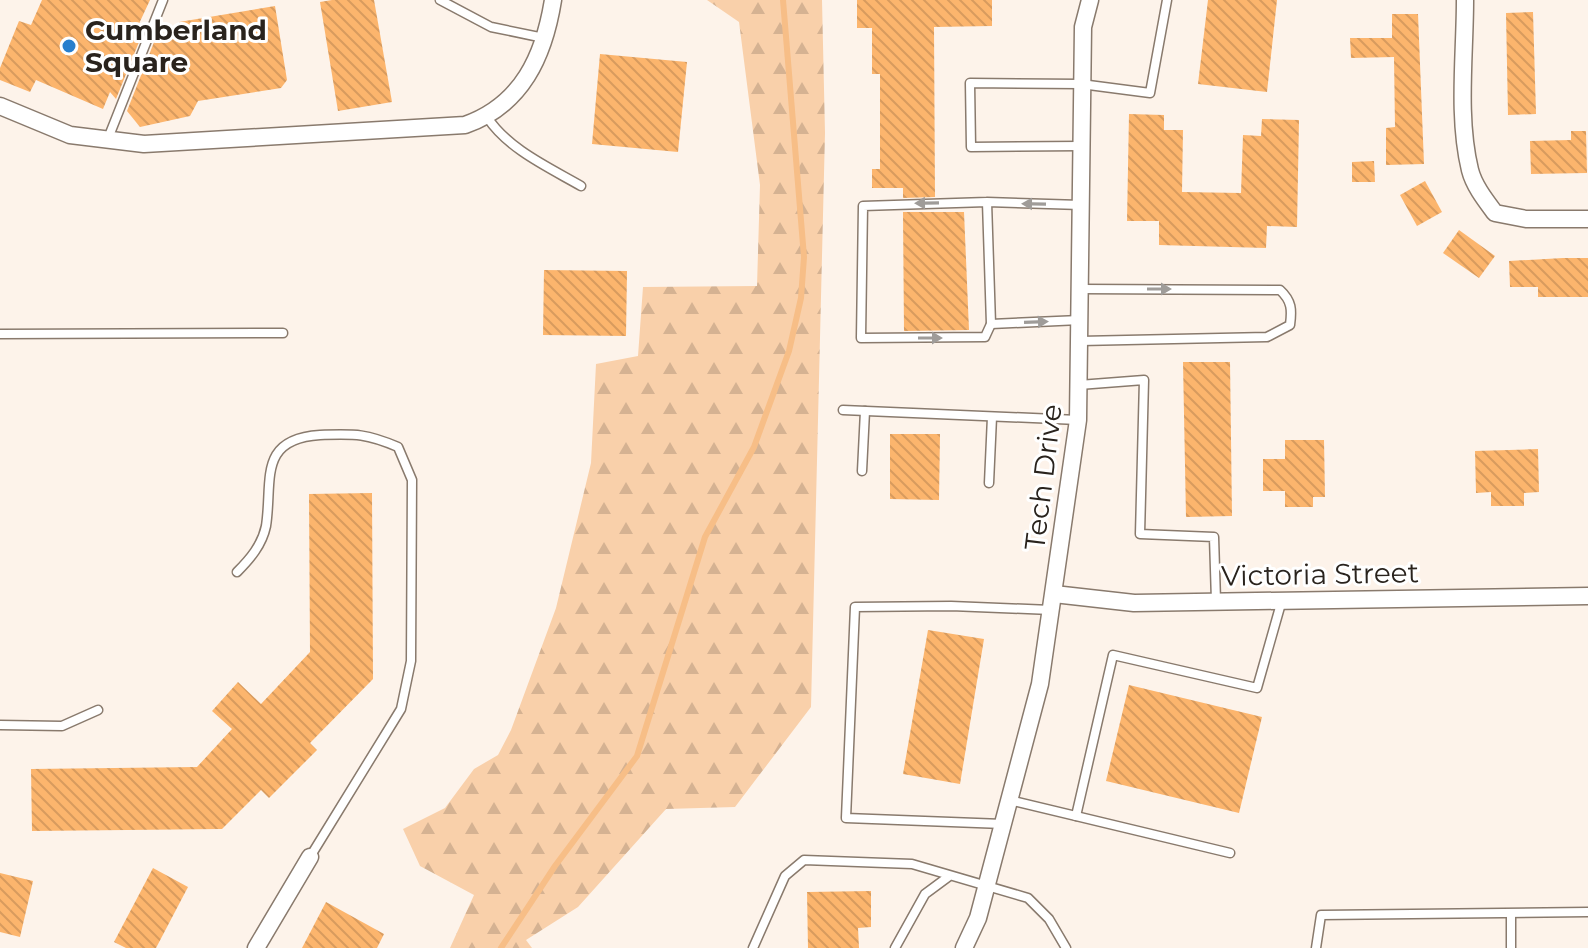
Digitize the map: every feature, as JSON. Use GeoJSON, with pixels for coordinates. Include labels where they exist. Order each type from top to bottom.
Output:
{"type":"FeatureCollection","features":[{"type":"Feature","properties":{"kind":"street"},"geometry":{"type":"LineString","coordinates":[[0,106],[44,126],[106,142],[144,144],[465,125],[487,117],[531,74],[545,38],[553,0]]}},
{"type":"Feature","properties":{"kind":"street","name":"Tech Drive"},"geometry":{"type":"LineString","coordinates":[[964,948],[978,918],[1040,684],[1078,420],[1081,84],[1083,27],[1090,0]]}},
{"type":"Feature","properties":{"kind":"street"},"geometry":{"type":"LineString","coordinates":[[1465,0],[1465,134],[1471,173],[1483,197],[1495,213],[1526,219],[1588,219]]}},
{"type":"Feature","properties":{"kind":"street","name":"Victoria Street"},"geometry":{"type":"LineString","coordinates":[[1053,602],[1588,596]]}},
{"type":"Feature","properties":{"kind":"street"},"geometry":{"type":"LineString","coordinates":[[256,948],[310,857]]}},
{"type":"Feature","properties":{"kind":"lane"},"geometry":{"type":"LineString","coordinates":[[106,142],[163,0]]}},
{"type":"Feature","properties":{"kind":"lane"},"geometry":{"type":"LineString","coordinates":[[440,0],[491,27],[545,38]]}},
{"type":"Feature","properties":{"kind":"lane"},"geometry":{"type":"LineString","coordinates":[[1081,146],[971,147],[970,83],[1081,84],[1150,93],[1167,0]]}},
{"type":"Feature","properties":{"kind":"lane"},"geometry":{"type":"LineString","coordinates":[[487,117],[496,130],[529,156],[581,186]]}},
{"type":"Feature","properties":{"kind":"lane"},"geometry":{"type":"LineString","coordinates":[[987,202],[991,324],[985,337],[861,338],[863,206],[987,202],[1081,205]]}},
{"type":"Feature","properties":{"kind":"lane"},"geometry":{"type":"LineString","coordinates":[[1080,341],[1267,337],[1290,325],[1292,311],[1289,298],[1280,290],[1081,289]]}},
{"type":"Feature","properties":{"kind":"lane"},"geometry":{"type":"LineString","coordinates":[[991,324],[1080,320]]}},
{"type":"Feature","properties":{"kind":"lane"},"geometry":{"type":"LineString","coordinates":[[0,334],[283,333]]}},
{"type":"Feature","properties":{"kind":"lane"},"geometry":{"type":"LineString","coordinates":[[1079,385],[1144,380],[1140,534],[1214,537],[1216,601]]}},
{"type":"Feature","properties":{"kind":"lane"},"geometry":{"type":"LineString","coordinates":[[843,410],[1078,420]]}},
{"type":"Feature","properties":{"kind":"lane"},"geometry":{"type":"LineString","coordinates":[[862,471],[865,411]]}},
{"type":"Feature","properties":{"kind":"lane"},"geometry":{"type":"LineString","coordinates":[[989,483],[992,417]]}},
{"type":"Feature","properties":{"kind":"lane"},"geometry":{"type":"LineString","coordinates":[[237,572],[254,555],[265,527],[270,466],[280,447],[303,436],[364,433],[398,447],[412,480],[411,661],[401,709],[310,857]]}},
{"type":"Feature","properties":{"kind":"lane"},"geometry":{"type":"LineString","coordinates":[[1076,816],[1113,655],[1257,688],[1282,599]]}},
{"type":"Feature","properties":{"kind":"lane"},"geometry":{"type":"LineString","coordinates":[[1003,824],[846,818],[855,607],[1053,602]]}},
{"type":"Feature","properties":{"kind":"lane"},"geometry":{"type":"LineString","coordinates":[[0,725],[62,726],[98,710]]}},
{"type":"Feature","properties":{"kind":"lane"},"geometry":{"type":"LineString","coordinates":[[1009,800],[1230,853]]}},
{"type":"Feature","properties":{"kind":"lane"},"geometry":{"type":"LineString","coordinates":[[753,948],[785,876],[804,860],[912,864],[1028,898],[1049,919],[1066,948]]}},
{"type":"Feature","properties":{"kind":"lane"},"geometry":{"type":"LineString","coordinates":[[895,948],[925,894],[948,877]]}},
{"type":"Feature","properties":{"kind":"lane"},"geometry":{"type":"LineString","coordinates":[[1316,948],[1321,915],[1588,912]]}},
{"type":"Feature","properties":{"kind":"lane"},"geometry":{"type":"LineString","coordinates":[[1511,914],[1511,948]]}},
{"type":"Feature","properties":{"kind":"green space"},"geometry":{"type":"Polygon","coordinates":[[[707,0],[822,0],[825,133],[811,707],[735,807],[666,809],[578,907],[526,940],[532,948],[450,948],[474,895],[420,866],[403,829],[445,808],[474,769],[498,755],[511,730],[556,608],[591,463],[596,364],[638,356],[643,287],[757,286],[760,185],[739,22],[707,0]]]}},
{"type":"Feature","properties":{"kind":"building","name":"Cumberland Square"},"geometry":{"type":"Polygon","coordinates":[[[42,0],[150,0],[137,28],[145,27],[116,99],[110,92],[103,109],[36,80],[30,92],[0,80],[0,68],[19,21],[31,25],[42,0]]]}},
{"type":"Feature","properties":{"kind":"building"},"geometry":{"type":"Polygon","coordinates":[[[374,0],[392,102],[338,111],[320,2],[374,0]]]}},
{"type":"Feature","properties":{"kind":"building"},"geometry":{"type":"Polygon","coordinates":[[[857,0],[992,0],[992,26],[934,27],[935,197],[903,198],[903,188],[872,188],[872,169],[880,169],[880,74],[872,74],[872,28],[857,28],[857,0]]]}},
{"type":"Feature","properties":{"kind":"building"},"geometry":{"type":"Polygon","coordinates":[[[1208,0],[1277,0],[1267,92],[1198,84],[1208,0]]]}},
{"type":"Feature","properties":{"kind":"building"},"geometry":{"type":"Polygon","coordinates":[[[275,6],[287,80],[281,88],[198,101],[190,116],[140,127],[127,111],[158,32],[182,41],[179,22],[275,6]]]}},
{"type":"Feature","properties":{"kind":"building"},"geometry":{"type":"Polygon","coordinates":[[[1533,12],[1536,114],[1508,115],[1506,13],[1533,12]]]}},
{"type":"Feature","properties":{"kind":"building"},"geometry":{"type":"Polygon","coordinates":[[[1392,14],[1418,14],[1424,164],[1386,165],[1386,128],[1395,127],[1394,57],[1351,58],[1350,38],[1392,38],[1392,14]]]}},
{"type":"Feature","properties":{"kind":"building"},"geometry":{"type":"Polygon","coordinates":[[[600,54],[687,62],[678,152],[592,144],[600,54]]]}},
{"type":"Feature","properties":{"kind":"building"},"geometry":{"type":"Polygon","coordinates":[[[1129,114],[1164,115],[1164,130],[1183,130],[1182,192],[1241,193],[1243,135],[1261,136],[1262,119],[1299,120],[1297,227],[1267,226],[1266,248],[1159,245],[1159,221],[1127,221],[1129,114]]]}},
{"type":"Feature","properties":{"kind":"building"},"geometry":{"type":"Polygon","coordinates":[[[1571,131],[1586,131],[1587,173],[1531,174],[1530,141],[1571,140],[1571,131]]]}},
{"type":"Feature","properties":{"kind":"building"},"geometry":{"type":"Polygon","coordinates":[[[1374,161],[1375,182],[1352,182],[1352,162],[1374,161]]]}},
{"type":"Feature","properties":{"kind":"building"},"geometry":{"type":"Polygon","coordinates":[[[1425,181],[1442,212],[1417,226],[1400,195],[1425,181]]]}},
{"type":"Feature","properties":{"kind":"building"},"geometry":{"type":"Polygon","coordinates":[[[903,212],[964,212],[969,330],[904,331],[903,212]]]}},
{"type":"Feature","properties":{"kind":"building"},"geometry":{"type":"Polygon","coordinates":[[[1459,230],[1495,256],[1479,278],[1443,253],[1459,230]]]}},
{"type":"Feature","properties":{"kind":"building"},"geometry":{"type":"Polygon","coordinates":[[[1588,258],[1588,297],[1538,297],[1538,287],[1510,287],[1509,261],[1588,258]]]}},
{"type":"Feature","properties":{"kind":"building"},"geometry":{"type":"Polygon","coordinates":[[[544,270],[627,271],[626,336],[543,335],[544,270]]]}},
{"type":"Feature","properties":{"kind":"building"},"geometry":{"type":"Polygon","coordinates":[[[1183,362],[1230,362],[1232,516],[1186,517],[1183,362]]]}},
{"type":"Feature","properties":{"kind":"building"},"geometry":{"type":"Polygon","coordinates":[[[890,434],[940,434],[939,500],[890,499],[890,434]]]}},
{"type":"Feature","properties":{"kind":"building"},"geometry":{"type":"Polygon","coordinates":[[[1285,440],[1324,440],[1325,497],[1313,497],[1313,507],[1285,507],[1285,491],[1263,491],[1263,459],[1285,459],[1285,440]]]}},
{"type":"Feature","properties":{"kind":"building"},"geometry":{"type":"Polygon","coordinates":[[[1538,449],[1539,492],[1524,493],[1524,506],[1491,506],[1491,492],[1476,493],[1475,451],[1538,449]]]}},
{"type":"Feature","properties":{"kind":"building"},"geometry":{"type":"Polygon","coordinates":[[[372,493],[373,679],[310,743],[317,750],[269,798],[261,790],[222,829],[32,831],[31,769],[197,767],[232,729],[212,711],[238,682],[261,704],[310,652],[309,494],[372,493]]]}},
{"type":"Feature","properties":{"kind":"building"},"geometry":{"type":"Polygon","coordinates":[[[928,630],[984,639],[960,784],[903,774],[928,630]]]}},
{"type":"Feature","properties":{"kind":"building"},"geometry":{"type":"Polygon","coordinates":[[[1129,685],[1262,717],[1239,813],[1106,781],[1129,685]]]}},
{"type":"Feature","properties":{"kind":"building"},"geometry":{"type":"Polygon","coordinates":[[[153,868],[188,887],[156,948],[126,948],[114,942],[153,868]]]}},
{"type":"Feature","properties":{"kind":"building"},"geometry":{"type":"Polygon","coordinates":[[[0,873],[33,881],[20,937],[0,932],[0,873]]]}},
{"type":"Feature","properties":{"kind":"building"},"geometry":{"type":"Polygon","coordinates":[[[871,891],[871,927],[858,928],[859,948],[808,948],[807,892],[871,891]]]}},
{"type":"Feature","properties":{"kind":"building"},"geometry":{"type":"Polygon","coordinates":[[[326,902],[384,934],[377,948],[302,948],[326,902]]]}},
{"type":"Feature","properties":{"kind":"waterway"},"geometry":{"type":"LineString","coordinates":[[501,948],[555,866],[637,756],[705,537],[754,447],[789,351],[801,298],[804,257],[783,0]]}},
{"type":"Feature","properties":{"kind":"place","name":"Cumberland Square"},"geometry":{"type":"Point","coordinates":[69,46]}}]}
